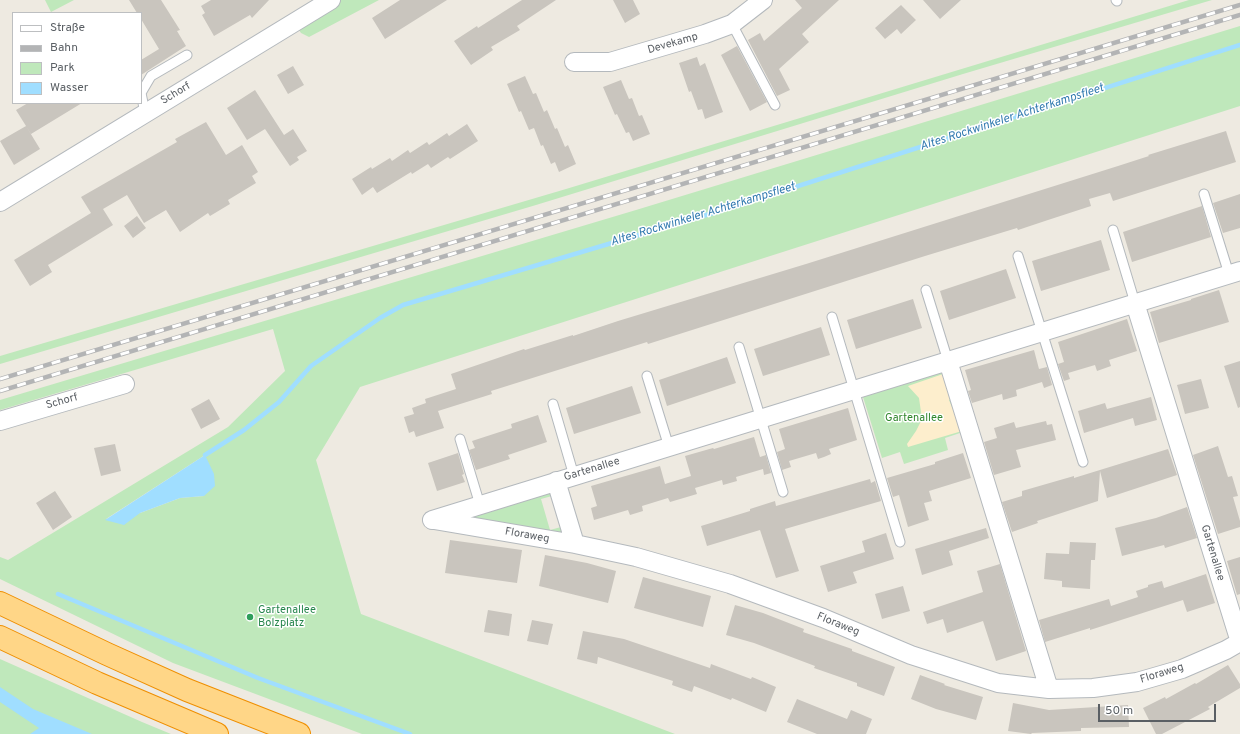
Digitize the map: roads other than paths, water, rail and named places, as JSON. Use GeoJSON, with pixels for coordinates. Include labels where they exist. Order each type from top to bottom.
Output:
{"type":"FeatureCollection","features":[{"type":"Feature","properties":{"kind":"highway"},"geometry":{"type":"LineString","coordinates":[[0,603],[53,629],[180,686],[300,734]]}},
{"type":"Feature","properties":{"kind":"highway"},"geometry":{"type":"LineString","coordinates":[[0,637],[97,683],[217,734]]}},
{"type":"Feature","properties":{"kind":"street","name":"Schorf"},"geometry":{"type":"LineString","coordinates":[[0,202],[331,0]]}},
{"type":"Feature","properties":{"kind":"street","name":"Devekamp"},"geometry":{"type":"LineString","coordinates":[[574,62],[610,62],[705,34],[732,24],[763,0]]}},
{"type":"Feature","properties":{"kind":"street","name":"Gartenallee"},"geometry":{"type":"LineString","coordinates":[[432,520],[1135,303],[1237,274]]}},
{"type":"Feature","properties":{"kind":"street","name":"Gartenallee"},"geometry":{"type":"LineString","coordinates":[[1135,303],[1240,642]]}},
{"type":"Feature","properties":{"kind":"street"},"geometry":{"type":"LineString","coordinates":[[948,361],[1049,689]]}},
{"type":"Feature","properties":{"kind":"street","name":"Schorf"},"geometry":{"type":"LineString","coordinates":[[0,421],[124,384]]}},
{"type":"Feature","properties":{"kind":"street","name":"Gartenallee"},"geometry":{"type":"LineString","coordinates":[[556,481],[575,544]]}},
{"type":"Feature","properties":{"kind":"street","name":"Floraweg"},"geometry":{"type":"LineString","coordinates":[[432,520],[575,544],[636,557],[730,584],[824,618],[912,655],[998,684],[1049,689],[1094,688],[1148,680],[1182,669],[1226,650],[1240,642]]}},
{"type":"Feature","properties":{"kind":"lane"},"geometry":{"type":"LineString","coordinates":[[732,24],[775,106]]}},
{"type":"Feature","properties":{"kind":"lane"},"geometry":{"type":"LineString","coordinates":[[142,91],[150,76],[187,55]]}},
{"type":"Feature","properties":{"kind":"lane"},"geometry":{"type":"LineString","coordinates":[[142,98],[145,113]]}},
{"type":"Feature","properties":{"kind":"lane"},"geometry":{"type":"LineString","coordinates":[[1204,194],[1237,274]]}},
{"type":"Feature","properties":{"kind":"lane"},"geometry":{"type":"LineString","coordinates":[[1113,230],[1135,303]]}},
{"type":"Feature","properties":{"kind":"lane"},"geometry":{"type":"LineString","coordinates":[[1018,256],[1083,462]]}},
{"type":"Feature","properties":{"kind":"lane"},"geometry":{"type":"LineString","coordinates":[[926,290],[948,361]]}},
{"type":"Feature","properties":{"kind":"lane"},"geometry":{"type":"LineString","coordinates":[[832,317],[900,542]]}},
{"type":"Feature","properties":{"kind":"lane"},"geometry":{"type":"LineString","coordinates":[[739,347],[783,492]]}},
{"type":"Feature","properties":{"kind":"lane"},"geometry":{"type":"LineString","coordinates":[[647,376],[669,447]]}},
{"type":"Feature","properties":{"kind":"lane"},"geometry":{"type":"LineString","coordinates":[[553,404],[574,476]]}},
{"type":"Feature","properties":{"kind":"lane"},"geometry":{"type":"LineString","coordinates":[[460,439],[480,505]]}},
{"type":"Feature","properties":{"kind":"water"},"geometry":{"type":"Polygon","coordinates":[[[205,455],[214,474],[215,486],[204,496],[180,498],[140,513],[124,525],[105,520],[205,455]]]}},
{"type":"Feature","properties":{"kind":"water"},"geometry":{"type":"Polygon","coordinates":[[[0,687],[33,709],[92,734],[30,734],[39,728],[0,702],[0,687]]]}},
{"type":"Feature","properties":{"kind":"waterway","name":"Altes Rockwinkeler Achterkampsfleet"},"geometry":{"type":"LineString","coordinates":[[205,455],[244,430],[279,402],[311,366],[380,318],[403,305],[723,210],[1240,45]]}},
{"type":"Feature","properties":{"kind":"waterway"},"geometry":{"type":"LineString","coordinates":[[58,594],[258,678],[410,734]]}},
{"type":"Feature","properties":{"kind":"railway"},"geometry":{"type":"LineString","coordinates":[[0,379],[1240,5]]}},
{"type":"Feature","properties":{"kind":"railway"},"geometry":{"type":"LineString","coordinates":[[0,391],[1240,15]]}},
{"type":"Feature","properties":{"kind":"place","name":"Gartenallee Bolzplatz"},"geometry":{"type":"Point","coordinates":[250,617]}}]}
